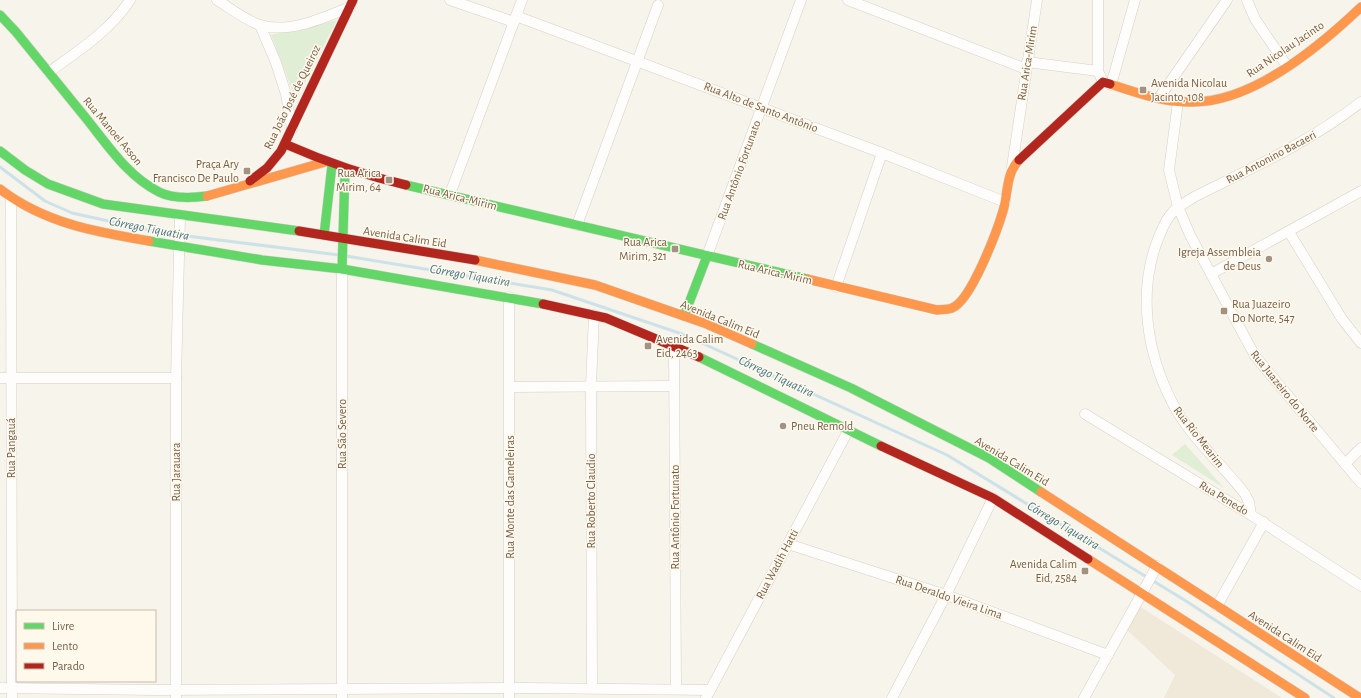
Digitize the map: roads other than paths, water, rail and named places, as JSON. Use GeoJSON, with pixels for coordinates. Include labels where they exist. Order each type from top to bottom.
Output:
{"type":"FeatureCollection","features":[{"type":"Feature","properties":{"kind":"main road","name":"Rua João José de Queiroz"},"geometry":{"type":"LineString","coordinates":[[235,190],[258,176],[275,160],[292,130],[352,4]]}},
{"type":"Feature","properties":{"kind":"main road","name":"Rua Nicolau Jacinto"},"geometry":{"type":"LineString","coordinates":[[1107,84],[1178,102],[1205,102],[1231,97],[1258,84],[1287,66],[1346,22],[1361,7]]}},
{"type":"Feature","properties":{"kind":"main road","name":"Rua Manoel Asson"},"geometry":{"type":"LineString","coordinates":[[1,18],[16,32],[107,145],[135,175],[146,184],[168,195],[194,198],[235,190]]}},
{"type":"Feature","properties":{"kind":"main road"},"geometry":{"type":"LineString","coordinates":[[1012,167],[1107,84]]}},
{"type":"Feature","properties":{"kind":"main road","name":"Rua Arica-Mirim"},"geometry":{"type":"LineString","coordinates":[[285,144],[346,170],[937,310],[953,308],[967,295],[983,262],[1005,202],[1012,167]]}},
{"type":"Feature","properties":{"kind":"main road","name":"Avenida Calim Eid"},"geometry":{"type":"LineString","coordinates":[[0,151],[40,181],[72,195],[103,204],[324,235],[546,273],[595,286],[684,316],[851,388],[989,458],[1155,570],[1217,606],[1360,698]]}},
{"type":"Feature","properties":{"kind":"main road"},"geometry":{"type":"LineString","coordinates":[[235,190],[329,164],[324,235]]}},
{"type":"Feature","properties":{"kind":"main road","name":"Rua São Severo"},"geometry":{"type":"LineString","coordinates":[[342,266],[346,170]]}},
{"type":"Feature","properties":{"kind":"main road"},"geometry":{"type":"LineString","coordinates":[[0,189],[11,198],[64,224],[91,231],[178,247],[284,263],[342,266],[509,297],[594,315],[674,346],[848,431],[993,498],[1144,589],[1305,698]]}},
{"type":"Feature","properties":{"kind":"main road","name":"Rua Antônio Fortunato"},"geometry":{"type":"LineString","coordinates":[[684,316],[707,256]]}},
{"type":"Feature","properties":{"kind":"street"},"geometry":{"type":"LineString","coordinates":[[49,72],[100,34],[113,22],[130,0]]}},
{"type":"Feature","properties":{"kind":"street"},"geometry":{"type":"LineString","coordinates":[[217,0],[260,25],[284,27],[307,23],[352,4]]}},
{"type":"Feature","properties":{"kind":"street","name":"Rua Alto de Santo Antônio"},"geometry":{"type":"LineString","coordinates":[[450,0],[515,19],[637,61],[762,107],[1005,202]]}},
{"type":"Feature","properties":{"kind":"street"},"geometry":{"type":"LineString","coordinates":[[450,194],[522,0]]}},
{"type":"Feature","properties":{"kind":"street","name":"Rua Antônio Fortunato"},"geometry":{"type":"LineString","coordinates":[[707,256],[801,0]]}},
{"type":"Feature","properties":{"kind":"street"},"geometry":{"type":"LineString","coordinates":[[848,0],[1027,65],[1098,71]]}},
{"type":"Feature","properties":{"kind":"street","name":"Rua Arica-Mirim"},"geometry":{"type":"LineString","coordinates":[[1012,167],[1037,0]]}},
{"type":"Feature","properties":{"kind":"street"},"geometry":{"type":"LineString","coordinates":[[1098,0],[1098,71],[1107,84]]}},
{"type":"Feature","properties":{"kind":"street"},"geometry":{"type":"LineString","coordinates":[[1107,84],[1135,0]]}},
{"type":"Feature","properties":{"kind":"street"},"geometry":{"type":"LineString","coordinates":[[1158,98],[1227,0]]}},
{"type":"Feature","properties":{"kind":"street"},"geometry":{"type":"LineString","coordinates":[[1247,0],[1256,19],[1287,66]]}},
{"type":"Feature","properties":{"kind":"street"},"geometry":{"type":"LineString","coordinates":[[577,225],[658,5]]}},
{"type":"Feature","properties":{"kind":"street"},"geometry":{"type":"LineString","coordinates":[[260,25],[276,63],[286,94],[292,130]]}},
{"type":"Feature","properties":{"kind":"street"},"geometry":{"type":"LineString","coordinates":[[1178,102],[1169,170],[1178,207]]}},
{"type":"Feature","properties":{"kind":"street","name":"Rua Antonino Bacaeri"},"geometry":{"type":"LineString","coordinates":[[1178,207],[1194,197],[1300,144],[1340,118],[1361,102]]}},
{"type":"Feature","properties":{"kind":"street"},"geometry":{"type":"LineString","coordinates":[[836,287],[882,153]]}},
{"type":"Feature","properties":{"kind":"street"},"geometry":{"type":"LineString","coordinates":[[1211,274],[1361,191]]}},
{"type":"Feature","properties":{"kind":"street","name":"Rua Pangauá"},"geometry":{"type":"LineString","coordinates":[[11,198],[12,693]]}},
{"type":"Feature","properties":{"kind":"street","name":"Rua Juazeiro do Norte"},"geometry":{"type":"LineString","coordinates":[[1178,207],[1211,274],[1255,356],[1361,482]]}},
{"type":"Feature","properties":{"kind":"street","name":"Rua Rio Mearim"},"geometry":{"type":"LineString","coordinates":[[1178,207],[1165,221],[1153,253],[1146,286],[1150,342],[1156,363],[1173,405],[1246,494],[1251,515]]}},
{"type":"Feature","properties":{"kind":"street","name":"Rua Jarauara"},"geometry":{"type":"LineString","coordinates":[[176,694],[176,378],[178,247],[180,216]]}},
{"type":"Feature","properties":{"kind":"street"},"geometry":{"type":"LineString","coordinates":[[1289,232],[1342,319],[1361,343]]}},
{"type":"Feature","properties":{"kind":"street","name":"Rua São Severo"},"geometry":{"type":"LineString","coordinates":[[342,266],[342,694]]}},
{"type":"Feature","properties":{"kind":"street","name":"Rua Monte das Gameleiras"},"geometry":{"type":"LineString","coordinates":[[509,297],[509,693]]}},
{"type":"Feature","properties":{"kind":"street","name":"Rua Roberto Claudio"},"geometry":{"type":"LineString","coordinates":[[592,688],[591,386],[594,315]]}},
{"type":"Feature","properties":{"kind":"street","name":"Rua Antônio Fortunato"},"geometry":{"type":"LineString","coordinates":[[674,346],[676,688]]}},
{"type":"Feature","properties":{"kind":"street"},"geometry":{"type":"LineString","coordinates":[[0,378],[176,378]]}},
{"type":"Feature","properties":{"kind":"street"},"geometry":{"type":"LineString","coordinates":[[510,387],[674,386]]}},
{"type":"Feature","properties":{"kind":"street","name":"Rua Penedo"},"geometry":{"type":"LineString","coordinates":[[1085,414],[1264,522],[1361,586]]}},
{"type":"Feature","properties":{"kind":"street","name":"Rua Wadih Hatti"},"geometry":{"type":"LineString","coordinates":[[708,694],[848,431]]}},
{"type":"Feature","properties":{"kind":"street"},"geometry":{"type":"LineString","coordinates":[[1345,464],[1361,448]]}},
{"type":"Feature","properties":{"kind":"street"},"geometry":{"type":"LineString","coordinates":[[892,698],[946,595],[993,498]]}},
{"type":"Feature","properties":{"kind":"street"},"geometry":{"type":"LineString","coordinates":[[1217,606],[1264,522]]}},
{"type":"Feature","properties":{"kind":"street","name":"Rua Deraldo Vieira Lima"},"geometry":{"type":"LineString","coordinates":[[788,544],[946,595],[1108,655]]}},
{"type":"Feature","properties":{"kind":"street"},"geometry":{"type":"LineString","coordinates":[[1084,698],[1155,570]]}},
{"type":"Feature","properties":{"kind":"street"},"geometry":{"type":"LineString","coordinates":[[0,688],[12,693],[176,694],[509,693],[592,688],[676,688],[708,694]]}},
{"type":"Feature","properties":{"kind":"waterway","name":"Córrego Tiquatira"},"geometry":{"type":"LineString","coordinates":[[0,167],[45,201],[72,213],[163,233],[339,255]]}},
{"type":"Feature","properties":{"kind":"waterway","name":"Córrego Tiquatira"},"geometry":{"type":"LineString","coordinates":[[346,256],[552,290],[682,334],[947,455],[1186,601],[1334,698]]}},
{"type":"Feature","properties":{"kind":"place","name":"Avenida Nicolau Jacinto, 108"},"geometry":{"type":"Point","coordinates":[1143,90]}},
{"type":"Feature","properties":{"kind":"place","name":"Praça Ary Francisco De Paulo"},"geometry":{"type":"Point","coordinates":[247,171]}},
{"type":"Feature","properties":{"kind":"place","name":"Rua Arica Mirim, 64"},"geometry":{"type":"Point","coordinates":[389,180]}},
{"type":"Feature","properties":{"kind":"place","name":"Rua Arica Mirim, 321"},"geometry":{"type":"Point","coordinates":[675,249]}},
{"type":"Feature","properties":{"kind":"place","name":"Igreja Assembleia de Deus"},"geometry":{"type":"Point","coordinates":[1269,259]}},
{"type":"Feature","properties":{"kind":"place","name":"Rua Juazeiro Do Norte, 547"},"geometry":{"type":"Point","coordinates":[1224,311]}},
{"type":"Feature","properties":{"kind":"place","name":"Avenida Calim Eid, 2463"},"geometry":{"type":"Point","coordinates":[648,346]}},
{"type":"Feature","properties":{"kind":"place","name":"Pneu Remold"},"geometry":{"type":"Point","coordinates":[783,426]}},
{"type":"Feature","properties":{"kind":"place","name":"Avenida Calim Eid, 2584"},"geometry":{"type":"Point","coordinates":[1085,571]}}]}
